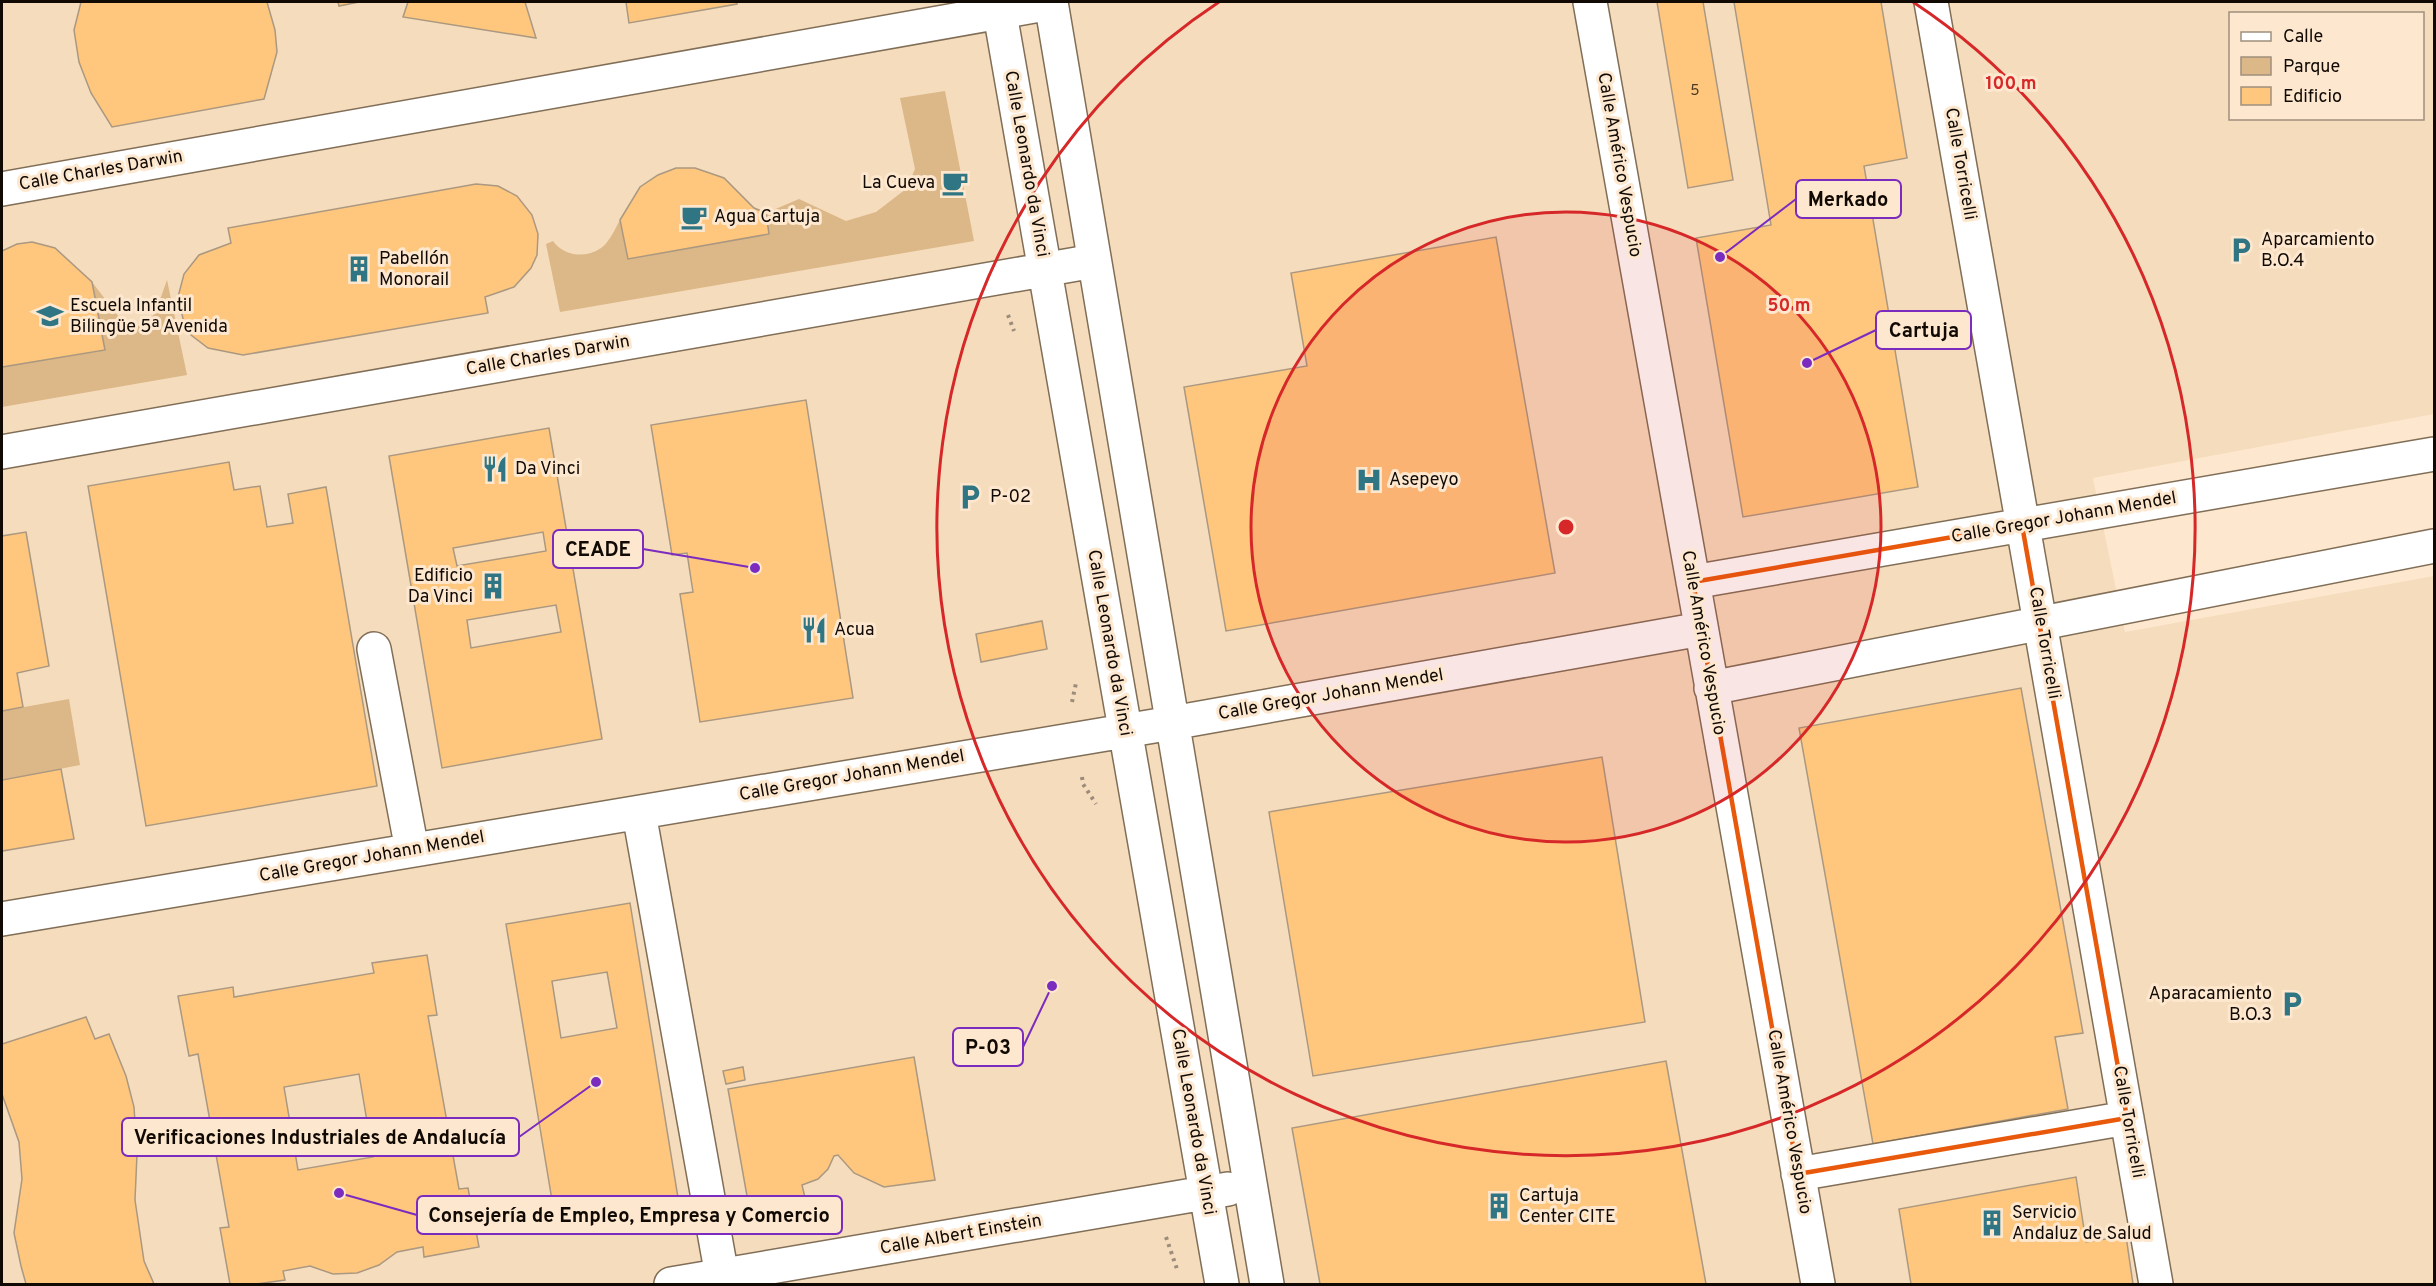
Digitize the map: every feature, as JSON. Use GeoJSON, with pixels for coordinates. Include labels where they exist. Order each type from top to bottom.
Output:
{"type":"FeatureCollection","features":[{"type":"Feature","properties":{"kind":"street","name":"Calle Charles Darwin"},"geometry":{"type":"LineString","coordinates":[[2,189],[999,7],[1051,2]]}},
{"type":"Feature","properties":{"kind":"street"},"geometry":{"type":"LineString","coordinates":[[1051,2],[1268,1284]]}},
{"type":"Feature","properties":{"kind":"street","name":"Calle Américo Vespucio"},"geometry":{"type":"LineString","coordinates":[[1590,2],[1818,1284]]}},
{"type":"Feature","properties":{"kind":"street","name":"Calle Torricelli"},"geometry":{"type":"LineString","coordinates":[[1931,2],[2156,1284]]}},
{"type":"Feature","properties":{"kind":"street","name":"Calle Leonardo da Vinci"},"geometry":{"type":"LineString","coordinates":[[999,7],[1222,1284]]}},
{"type":"Feature","properties":{"kind":"street","name":"Calle Charles Darwin"},"geometry":{"type":"LineString","coordinates":[[2,452],[1094,261]]}},
{"type":"Feature","properties":{"kind":"street","name":"Calle Gregor Johann Mendel"},"geometry":{"type":"LineString","coordinates":[[1693,582],[2434,454]]}},
{"type":"Feature","properties":{"kind":"street"},"geometry":{"type":"LineString","coordinates":[[1711,688],[2434,546]]}},
{"type":"Feature","properties":{"kind":"street","name":"Calle Gregor Johann Mendel"},"geometry":{"type":"LineString","coordinates":[[2,919],[1172,723],[1701,629]]}},
{"type":"Feature","properties":{"kind":"street"},"geometry":{"type":"LineString","coordinates":[[374,649],[412,850]]}},
{"type":"Feature","properties":{"kind":"street"},"geometry":{"type":"LineString","coordinates":[[639,813],[722,1276]]}},
{"type":"Feature","properties":{"kind":"street"},"geometry":{"type":"LineString","coordinates":[[1798,1174],[2127,1118]]}},
{"type":"Feature","properties":{"kind":"street","name":"Calle Albert Einstein"},"geometry":{"type":"LineString","coordinates":[[671,1284],[1251,1185]]}},
{"type":"Feature","properties":{"kind":"path"},"geometry":{"type":"LineString","coordinates":[[1166,1238],[1179,1278]]}},
{"type":"Feature","properties":{"kind":"highlighted area"},"geometry":{"type":"Polygon","coordinates":[[[2022,525],[2127,1118],[1798,1174],[1693,582],[2022,525]]]}},
{"type":"Feature","properties":{"kind":"shaded area"},"geometry":{"type":"Polygon","coordinates":[[[2,2],[2434,2],[2434,414],[2093,478],[2125,632],[2434,576],[2434,1284],[2,1284],[2,2]]]}},
{"type":"Feature","properties":{"kind":"green space"},"geometry":{"type":"Polygon","coordinates":[[[945,91],[974,241],[560,312],[546,244],[553,241],[569,253],[588,254],[604,246],[620,220],[628,259],[769,234],[766,213],[799,199],[846,221],[876,212],[906,189],[915,169],[900,98],[945,91]]]}},
{"type":"Feature","properties":{"kind":"green space"},"geometry":{"type":"Polygon","coordinates":[[[167,280],[187,375],[2,407],[2,367],[105,350],[92,282],[122,321],[138,326],[155,314],[167,280]]]}},
{"type":"Feature","properties":{"kind":"green space"},"geometry":{"type":"Polygon","coordinates":[[[69,699],[80,765],[2,780],[2,711],[69,699]]]}},
{"type":"Feature","properties":{"kind":"building"},"geometry":{"type":"Polygon","coordinates":[[[81,2],[267,2],[275,30],[277,52],[264,99],[112,127],[91,93],[79,62],[74,30],[81,2]]]}},
{"type":"Feature","properties":{"kind":"building"},"geometry":{"type":"Polygon","coordinates":[[[338,2],[359,2],[339,6],[338,2]]]}},
{"type":"Feature","properties":{"kind":"building"},"geometry":{"type":"Polygon","coordinates":[[[408,2],[525,2],[536,38],[403,17],[408,2]]]}},
{"type":"Feature","properties":{"kind":"building"},"geometry":{"type":"Polygon","coordinates":[[[626,2],[737,2],[737,4],[629,23],[626,2]]]}},
{"type":"Feature","properties":{"kind":"building"},"geometry":{"type":"Polygon","coordinates":[[[1657,2],[1703,2],[1733,180],[1688,188],[1657,2]]]}},
{"type":"Feature","properties":{"kind":"building"},"geometry":{"type":"Polygon","coordinates":[[[1734,2],[1881,2],[1907,158],[1864,166],[1918,487],[1743,517],[1696,238],[1771,225],[1734,2]]]}},
{"type":"Feature","properties":{"kind":"building","name":"Agua Cartuja"},"geometry":{"type":"Polygon","coordinates":[[[676,168],[695,168],[724,178],[754,208],[766,213],[769,234],[628,259],[620,220],[640,187],[658,175],[676,168]]]}},
{"type":"Feature","properties":{"kind":"building","name":"Pabellón Monorail"},"geometry":{"type":"Polygon","coordinates":[[[476,184],[498,186],[517,196],[532,215],[538,234],[537,255],[531,268],[514,287],[485,297],[488,313],[243,355],[208,348],[191,335],[184,323],[178,297],[184,274],[199,255],[231,243],[228,228],[476,184]]]}},
{"type":"Feature","properties":{"kind":"building","name":"Asepeyo"},"geometry":{"type":"Polygon","coordinates":[[[1496,237],[1555,573],[1226,631],[1184,387],[1307,366],[1291,273],[1496,237]]]}},
{"type":"Feature","properties":{"kind":"building","name":"Escuela Infantil Bilingüe 5ª Avenida"},"geometry":{"type":"Polygon","coordinates":[[[32,242],[55,248],[92,282],[105,350],[2,367],[2,251],[17,244],[32,242]]]}},
{"type":"Feature","properties":{"kind":"building"},"geometry":{"type":"Polygon","coordinates":[[[806,400],[853,698],[700,722],[680,594],[693,592],[687,553],[672,555],[651,425],[806,400]]]}},
{"type":"Feature","properties":{"kind":"building","name":"Edificio Da Vinci"},"geometry":{"type":"Polygon","coordinates":[[[549,428],[602,739],[442,768],[389,456],[549,428]],[[543,532],[453,548],[457,566],[546,551],[543,532]],[[556,605],[467,620],[471,648],[561,632],[556,605]]]}},
{"type":"Feature","properties":{"kind":"building"},"geometry":{"type":"Polygon","coordinates":[[[229,462],[234,490],[260,486],[267,527],[293,523],[288,494],[326,487],[377,786],[146,826],[88,486],[229,462]]]}},
{"type":"Feature","properties":{"kind":"building"},"geometry":{"type":"Polygon","coordinates":[[[26,532],[49,666],[17,673],[23,707],[2,711],[2,536],[26,532]]]}},
{"type":"Feature","properties":{"kind":"building"},"geometry":{"type":"Polygon","coordinates":[[[1042,621],[1047,649],[981,662],[976,634],[1042,621]]]}},
{"type":"Feature","properties":{"kind":"building"},"geometry":{"type":"Polygon","coordinates":[[[2021,688],[2083,1033],[2055,1037],[2068,1109],[1873,1144],[1799,728],[2021,688]]]}},
{"type":"Feature","properties":{"kind":"building"},"geometry":{"type":"Polygon","coordinates":[[[1602,757],[1645,1022],[1313,1076],[1269,812],[1602,757]]]}},
{"type":"Feature","properties":{"kind":"building"},"geometry":{"type":"Polygon","coordinates":[[[61,769],[74,839],[2,851],[2,780],[61,769]]]}},
{"type":"Feature","properties":{"kind":"building"},"geometry":{"type":"Polygon","coordinates":[[[630,903],[680,1210],[557,1230],[506,924],[630,903]],[[607,972],[552,981],[561,1038],[617,1028],[607,972]]]}},
{"type":"Feature","properties":{"kind":"building"},"geometry":{"type":"Polygon","coordinates":[[[427,955],[437,1015],[428,1016],[459,1189],[468,1188],[479,1247],[424,1257],[423,1247],[397,1252],[379,1265],[357,1273],[333,1274],[310,1266],[283,1271],[285,1280],[256,1284],[230,1284],[220,1228],[229,1227],[198,1054],[189,1056],[178,996],[233,987],[234,997],[374,973],[372,963],[427,955]],[[359,1074],[284,1087],[298,1170],[373,1157],[359,1074]]]}},
{"type":"Feature","properties":{"kind":"building"},"geometry":{"type":"Polygon","coordinates":[[[86,1017],[95,1039],[109,1034],[126,1076],[134,1107],[137,1154],[135,1200],[144,1261],[154,1284],[26,1284],[21,1266],[14,1233],[22,1179],[19,1142],[2,1094],[2,1044],[86,1017]]]}},
{"type":"Feature","properties":{"kind":"building"},"geometry":{"type":"Polygon","coordinates":[[[914,1057],[935,1180],[884,1187],[854,1173],[838,1155],[834,1156],[828,1169],[818,1179],[802,1185],[806,1202],[750,1213],[728,1089],[914,1057]]]}},
{"type":"Feature","properties":{"kind":"building","name":"Cartuja Center CITE"},"geometry":{"type":"Polygon","coordinates":[[[1666,1061],[1706,1284],[1320,1284],[1292,1128],[1666,1061]]]}},
{"type":"Feature","properties":{"kind":"building"},"geometry":{"type":"Polygon","coordinates":[[[743,1067],[745,1080],[726,1084],[723,1071],[743,1067]]]}},
{"type":"Feature","properties":{"kind":"building","name":"Servicio Andaluz de Salud"},"geometry":{"type":"Polygon","coordinates":[[[2076,1177],[2086,1242],[2126,1236],[2133,1284],[1911,1284],[1899,1209],[2076,1177]]]}},
{"type":"Feature","properties":{"kind":"place","name":"La Cueva"},"geometry":{"type":"Point","coordinates":[955,183]}},
{"type":"Feature","properties":{"kind":"place","name":"Agua Cartuja"},"geometry":{"type":"Point","coordinates":[694,217]}},
{"type":"Feature","properties":{"kind":"place","name":"Aparcamiento B.O.4"},"geometry":{"type":"Point","coordinates":[2241,250]}},
{"type":"Feature","properties":{"kind":"place","name":"Merkado"},"geometry":{"type":"Point","coordinates":[1720,257]}},
{"type":"Feature","properties":{"kind":"place","name":"Pabellón Monorail"},"geometry":{"type":"Point","coordinates":[359,269]}},
{"type":"Feature","properties":{"kind":"place","name":"Escuela Infantil Bilingüe 5ª Avenida"},"geometry":{"type":"Point","coordinates":[50,316]}},
{"type":"Feature","properties":{"kind":"place","name":"Cartuja"},"geometry":{"type":"Point","coordinates":[1807,363]}},
{"type":"Feature","properties":{"kind":"place","name":"Da Vinci"},"geometry":{"type":"Point","coordinates":[495,469]}},
{"type":"Feature","properties":{"kind":"place","name":"Asepeyo"},"geometry":{"type":"Point","coordinates":[1369,480]}},
{"type":"Feature","properties":{"kind":"place","name":"P-02"},"geometry":{"type":"Point","coordinates":[970,497]}},
{"type":"Feature","properties":{"kind":"place","name":"CEADE"},"geometry":{"type":"Point","coordinates":[755,568]}},
{"type":"Feature","properties":{"kind":"place","name":"Edificio Da Vinci"},"geometry":{"type":"Point","coordinates":[493,586]}},
{"type":"Feature","properties":{"kind":"place","name":"Acua"},"geometry":{"type":"Point","coordinates":[814,630]}},
{"type":"Feature","properties":{"kind":"place","name":"P-03"},"geometry":{"type":"Point","coordinates":[1052,986]}},
{"type":"Feature","properties":{"kind":"place","name":"Aparacamiento B.O.3"},"geometry":{"type":"Point","coordinates":[2292,1004]}},
{"type":"Feature","properties":{"kind":"place","name":"Verificaciones Industriales de Andalucía"},"geometry":{"type":"Point","coordinates":[596,1082]}},
{"type":"Feature","properties":{"kind":"place","name":"Consejería de Empleo, Empresa y Comercio"},"geometry":{"type":"Point","coordinates":[339,1193]}},
{"type":"Feature","properties":{"kind":"place","name":"Cartuja Center CITE"},"geometry":{"type":"Point","coordinates":[1499,1206]}},
{"type":"Feature","properties":{"kind":"place","name":"Servicio Andaluz de Salud"},"geometry":{"type":"Point","coordinates":[1992,1223]}}]}
